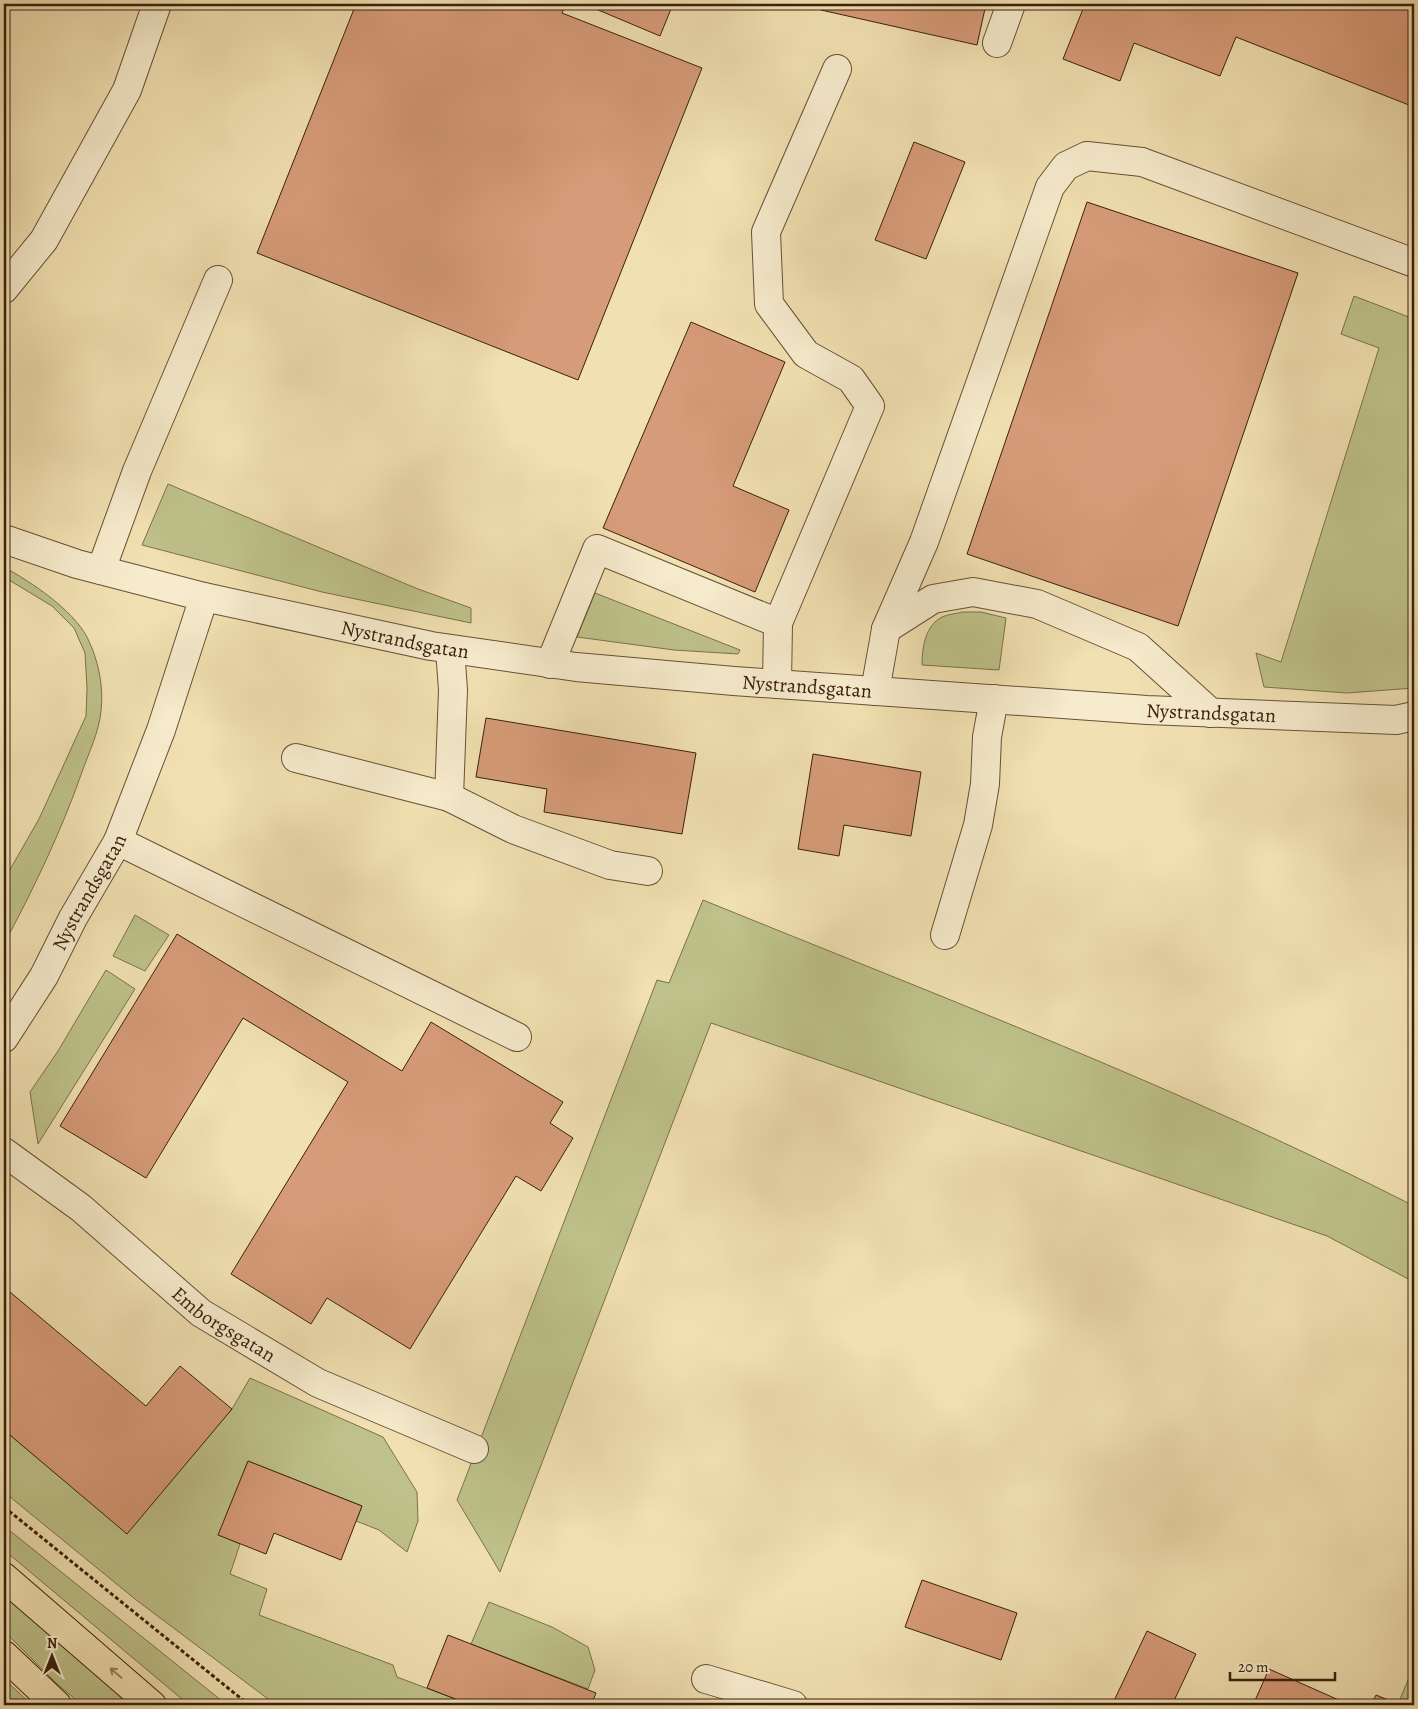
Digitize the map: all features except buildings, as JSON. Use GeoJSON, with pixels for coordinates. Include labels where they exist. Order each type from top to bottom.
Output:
{"type":"FeatureCollection","features":[{"type":"Feature","properties":{"kind":"main road"},"geometry":{"type":"LineString","coordinates":[[4,1577],[152,1705]]}},
{"type":"Feature","properties":{"kind":"main road"},"geometry":{"type":"LineString","coordinates":[[4,1655],[57,1705]]}},
{"type":"Feature","properties":{"kind":"street"},"geometry":{"type":"LineString","coordinates":[[4,289],[44,240],[126,90],[157,4]]}},
{"type":"Feature","properties":{"kind":"street"},"geometry":{"type":"LineString","coordinates":[[997,42],[1012,4]]}},
{"type":"Feature","properties":{"kind":"street"},"geometry":{"type":"LineString","coordinates":[[777,684],[778,623],[870,406],[851,379],[806,354],[769,304],[766,232],[837,69]]}},
{"type":"Feature","properties":{"kind":"street"},"geometry":{"type":"LineString","coordinates":[[875,691],[886,629],[924,542],[1050,187],[1066,166],[1087,156],[1142,162],[1414,263]]}},
{"type":"Feature","properties":{"kind":"street"},"geometry":{"type":"LineString","coordinates":[[101,570],[137,471],[218,280]]}},
{"type":"Feature","properties":{"kind":"street","name":"Nystrandsgatan"},"geometry":{"type":"LineString","coordinates":[[4,539],[101,570],[204,597],[450,649],[550,664],[777,684],[1212,713],[1396,720],[1414,716]]}},
{"type":"Feature","properties":{"kind":"street"},"geometry":{"type":"LineString","coordinates":[[550,664],[596,549],[778,623]]}},
{"type":"Feature","properties":{"kind":"street"},"geometry":{"type":"LineString","coordinates":[[886,629],[933,599],[973,592],[1037,604],[1138,647],[1212,713]]}},
{"type":"Feature","properties":{"kind":"street","name":"Nystrandsgatan"},"geometry":{"type":"LineString","coordinates":[[4,1038],[44,976],[73,918],[118,841],[161,730],[204,597]]}},
{"type":"Feature","properties":{"kind":"street"},"geometry":{"type":"LineString","coordinates":[[449,797],[452,690],[450,649]]}},
{"type":"Feature","properties":{"kind":"street"},"geometry":{"type":"LineString","coordinates":[[946,935],[978,825],[985,784],[987,737],[994,699]]}},
{"type":"Feature","properties":{"kind":"street"},"geometry":{"type":"LineString","coordinates":[[296,758],[449,797],[513,829],[610,865],[648,871]]}},
{"type":"Feature","properties":{"kind":"street"},"geometry":{"type":"LineString","coordinates":[[118,841],[517,1037]]}},
{"type":"Feature","properties":{"kind":"street","name":"Emborgsgatan"},"geometry":{"type":"LineString","coordinates":[[4,1152],[81,1208],[202,1313],[318,1383],[474,1449]]}},
{"type":"Feature","properties":{"kind":"street"},"geometry":{"type":"LineString","coordinates":[[706,1679],[793,1705]]}},
{"type":"Feature","properties":{"kind":"path"},"geometry":{"type":"LineString","coordinates":[[4,1507],[249,1705]]}},
{"type":"Feature","properties":{"kind":"green space"},"geometry":{"type":"Polygon","coordinates":[[[1354,296],[1414,319],[1414,688],[1347,693],[1264,687],[1256,653],[1281,662],[1379,348],[1341,334],[1354,296]]]}},
{"type":"Feature","properties":{"kind":"green space"},"geometry":{"type":"Polygon","coordinates":[[[168,484],[418,589],[471,608],[471,623],[322,592],[142,545],[168,484]]]}},
{"type":"Feature","properties":{"kind":"green space"},"geometry":{"type":"Polygon","coordinates":[[[4,567],[50,597],[72,616],[80,627],[91,645],[97,663],[101,682],[102,702],[96,734],[74,794],[36,881],[4,944],[4,880],[39,819],[86,716],[87,688],[85,653],[74,628],[52,606],[4,577],[4,567]]]}},
{"type":"Feature","properties":{"kind":"green space"},"geometry":{"type":"Polygon","coordinates":[[[595,593],[740,650],[738,654],[674,650],[577,637],[595,593]]]}},
{"type":"Feature","properties":{"kind":"green space"},"geometry":{"type":"Polygon","coordinates":[[[962,612],[981,612],[1006,618],[999,670],[922,665],[924,645],[932,626],[942,617],[962,612]]]}},
{"type":"Feature","properties":{"kind":"green space"},"geometry":{"type":"Polygon","coordinates":[[[703,900],[1151,1083],[1327,1163],[1414,1206],[1414,1282],[1327,1236],[711,1023],[500,1572],[457,1500],[657,980],[669,983],[703,900]]]}},
{"type":"Feature","properties":{"kind":"green space"},"geometry":{"type":"Polygon","coordinates":[[[135,915],[169,935],[145,971],[113,956],[135,915]]]}},
{"type":"Feature","properties":{"kind":"green space"},"geometry":{"type":"Polygon","coordinates":[[[106,970],[135,989],[38,1144],[30,1092],[58,1051],[106,970]]]}},
{"type":"Feature","properties":{"kind":"green space"},"geometry":{"type":"Polygon","coordinates":[[[250,1378],[383,1437],[417,1492],[418,1521],[407,1552],[379,1530],[356,1521],[362,1506],[248,1461],[219,1535],[240,1544],[230,1574],[267,1589],[259,1615],[393,1665],[397,1677],[471,1705],[276,1705],[135,1599],[4,1492],[4,1430],[127,1533],[232,1409],[250,1378]]]}},
{"type":"Feature","properties":{"kind":"green space"},"geometry":{"type":"Polygon","coordinates":[[[4,1526],[227,1705],[189,1705],[4,1550],[4,1526]]]}},
{"type":"Feature","properties":{"kind":"green space"},"geometry":{"type":"Polygon","coordinates":[[[4,1594],[134,1705],[82,1705],[55,1682],[4,1631],[4,1594]]]}},
{"type":"Feature","properties":{"kind":"green space"},"geometry":{"type":"Polygon","coordinates":[[[489,1602],[552,1627],[588,1647],[595,1670],[588,1689],[471,1644],[489,1602]]]}},
{"type":"Feature","properties":{"kind":"green space"},"geometry":{"type":"Polygon","coordinates":[[[1414,1666],[1414,1705],[1398,1704],[1414,1666]]]}},
{"type":"Feature","properties":{"kind":"green space"},"geometry":{"type":"Polygon","coordinates":[[[4,1679],[32,1705],[4,1705],[4,1679]]]}}]}
